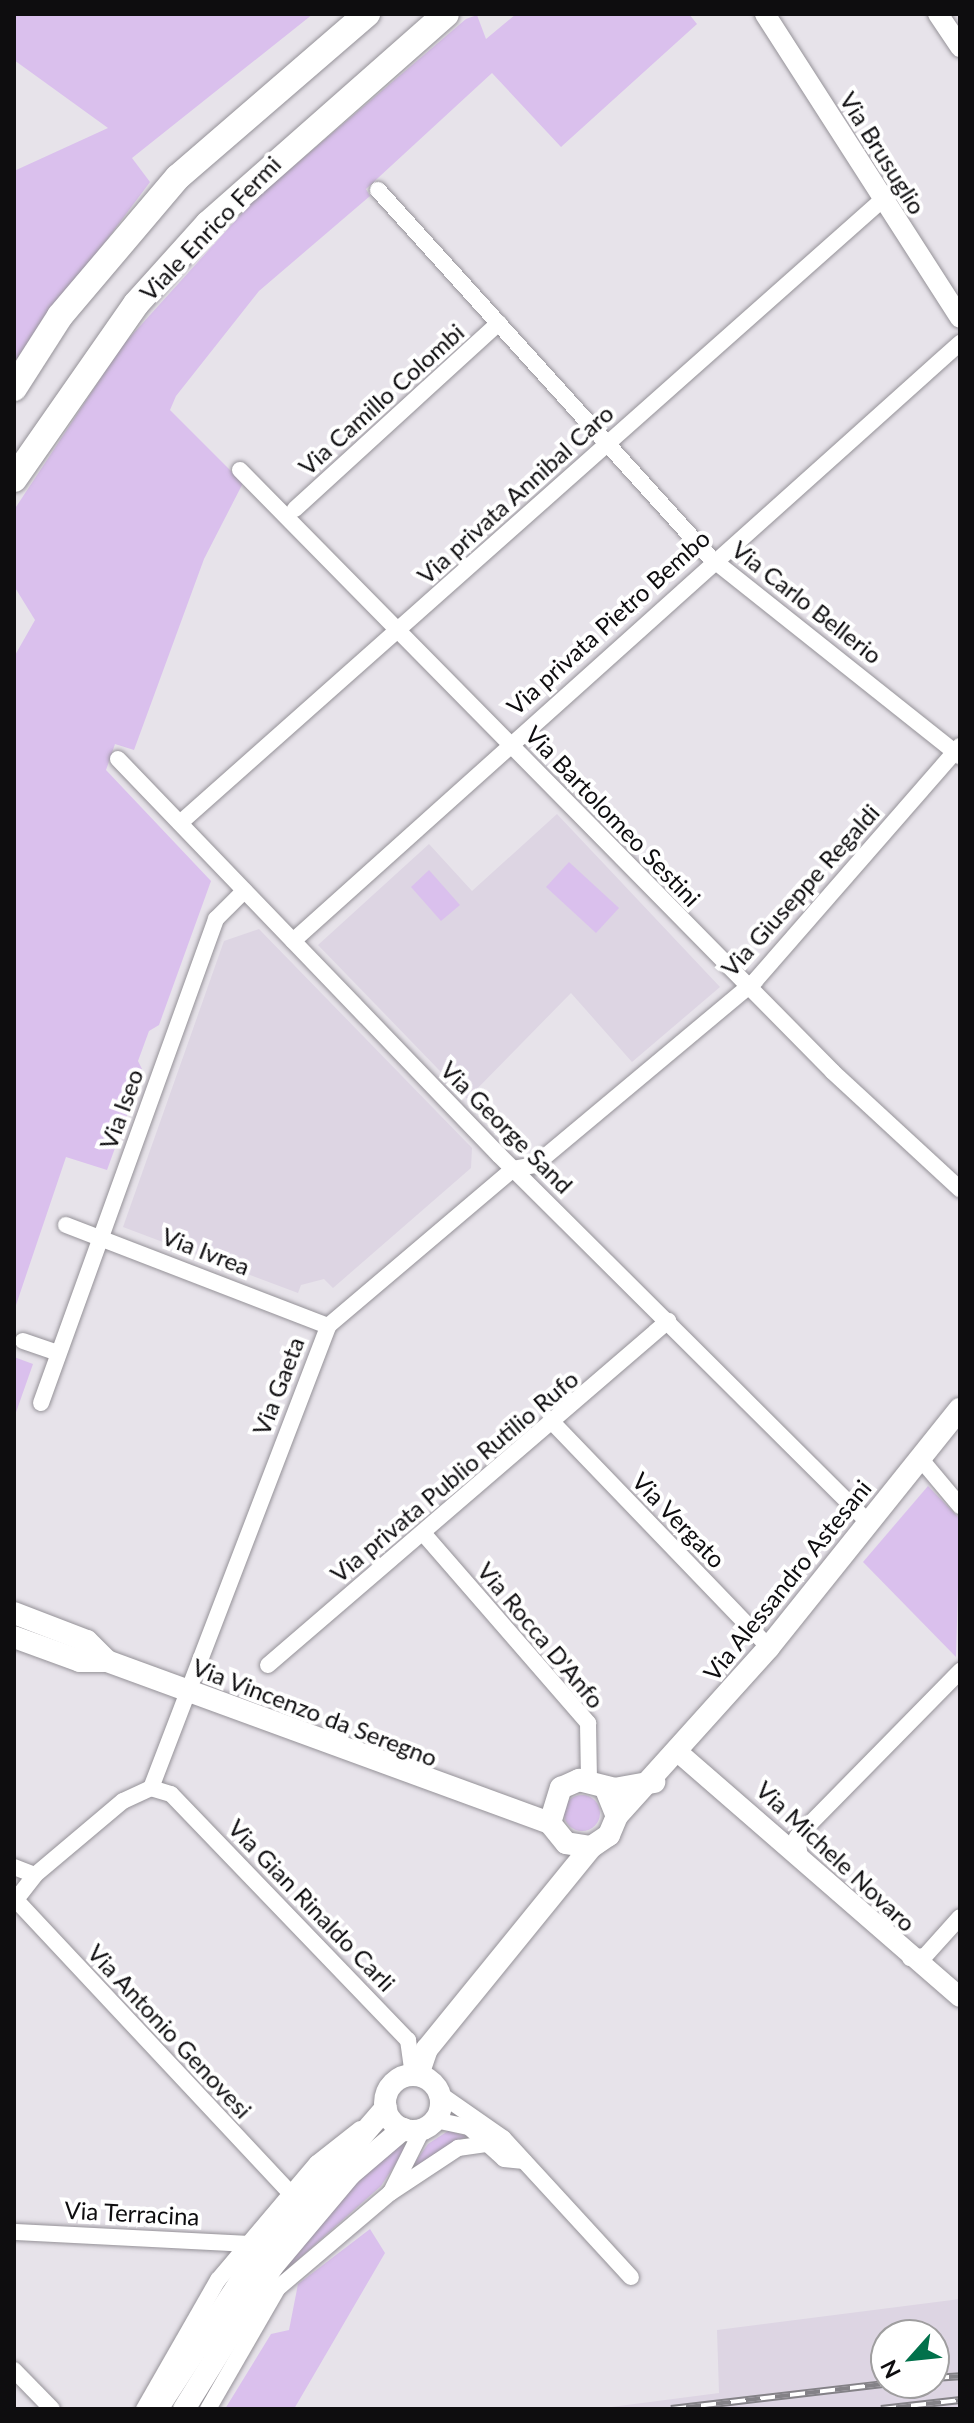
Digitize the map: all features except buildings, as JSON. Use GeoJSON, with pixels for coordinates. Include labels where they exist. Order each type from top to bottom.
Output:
{"type":"FeatureCollection","features":[{"type":"Feature","properties":{"kind":"highway"},"geometry":{"type":"LineString","coordinates":[[14,388],[60,316],[178,177],[367,14]]}},
{"type":"Feature","properties":{"kind":"highway","name":"Viale Enrico Fermi"},"geometry":{"type":"LineString","coordinates":[[14,479],[127,316],[208,224],[446,14]]}},
{"type":"Feature","properties":{"kind":"main road","name":"Via Alessandro Astesani"},"geometry":{"type":"LineString","coordinates":[[420,2126],[425,2081],[441,2034],[563,1889],[591,1847],[609,1835],[617,1816],[654,1782],[769,1647],[960,1409]]}},
{"type":"Feature","properties":{"kind":"main road","name":"Via Vincenzo da Seregno"},"geometry":{"type":"LineString","coordinates":[[14,1613],[87,1641],[107,1661]]}},
{"type":"Feature","properties":{"kind":"main road","name":"Via Vincenzo da Seregno"},"geometry":{"type":"LineString","coordinates":[[14,1637],[80,1661],[107,1661],[505,1811],[550,1814]]}},
{"type":"Feature","properties":{"kind":"main road"},"geometry":{"type":"LineString","coordinates":[[563,1889],[566,1843],[550,1814],[561,1788],[654,1782]]}},
{"type":"Feature","properties":{"kind":"main road"},"geometry":{"type":"LineString","coordinates":[[597,1784],[617,1816]]}},
{"type":"Feature","properties":{"kind":"main road"},"geometry":{"type":"LineString","coordinates":[[566,1843],[591,1847]]}},
{"type":"Feature","properties":{"kind":"main road","name":"Via Alessandro Astesani"},"geometry":{"type":"LineString","coordinates":[[157,2409],[255,2259],[367,2123],[386,2108],[389,2090],[425,2081]]}},
{"type":"Feature","properties":{"kind":"main road"},"geometry":{"type":"LineString","coordinates":[[184,2409],[272,2267],[350,2174],[420,2126],[386,2108]]}},
{"type":"Feature","properties":{"kind":"street","name":"Via Brusuglio"},"geometry":{"type":"LineString","coordinates":[[765,14],[960,318]]}},
{"type":"Feature","properties":{"kind":"street"},"geometry":{"type":"LineString","coordinates":[[952,24],[960,47]]}},
{"type":"Feature","properties":{"kind":"street","name":"Via Carlo Bellerio"},"geometry":{"type":"LineString","coordinates":[[378,190],[712,559],[958,751]]}},
{"type":"Feature","properties":{"kind":"street","name":"Via privata Annibal Caro"},"geometry":{"type":"LineString","coordinates":[[180,823],[882,200]]}},
{"type":"Feature","properties":{"kind":"street","name":"Via Camillo Colombi"},"geometry":{"type":"LineString","coordinates":[[295,509],[499,323]]}},
{"type":"Feature","properties":{"kind":"street","name":"Via privata Pietro Bembo"},"geometry":{"type":"LineString","coordinates":[[293,941],[712,559],[960,343]]}},
{"type":"Feature","properties":{"kind":"street","name":"Via Bartolomeo Sestini"},"geometry":{"type":"LineString","coordinates":[[240,470],[748,987],[960,1189]]}},
{"type":"Feature","properties":{"kind":"street","name":"Via Giuseppe Regaldi"},"geometry":{"type":"LineString","coordinates":[[513,1169],[535,1165],[748,987],[958,751]]}},
{"type":"Feature","properties":{"kind":"street","name":"Via George Sand"},"geometry":{"type":"LineString","coordinates":[[118,759],[513,1169],[869,1523]]}},
{"type":"Feature","properties":{"kind":"street","name":"Via Iseo"},"geometry":{"type":"LineString","coordinates":[[41,1403],[216,919],[244,891]]}},
{"type":"Feature","properties":{"kind":"street","name":"Via Gaeta"},"geometry":{"type":"LineString","coordinates":[[185,1690],[328,1326],[513,1169]]}},
{"type":"Feature","properties":{"kind":"street","name":"Via Ivrea"},"geometry":{"type":"LineString","coordinates":[[66,1225],[328,1326]]}},
{"type":"Feature","properties":{"kind":"street","name":"Via privata Publio Rutilio Rufo"},"geometry":{"type":"LineString","coordinates":[[268,1665],[555,1425],[668,1321]]}},
{"type":"Feature","properties":{"kind":"street"},"geometry":{"type":"LineString","coordinates":[[23,1341],[58,1353]]}},
{"type":"Feature","properties":{"kind":"street","name":"Via Vergato"},"geometry":{"type":"LineString","coordinates":[[555,1425],[769,1647]]}},
{"type":"Feature","properties":{"kind":"street"},"geometry":{"type":"LineString","coordinates":[[919,1457],[960,1506]]}},
{"type":"Feature","properties":{"kind":"street","name":"Via Rocca D'Anfo"},"geometry":{"type":"LineString","coordinates":[[423,1533],[588,1723],[597,1784]]}},
{"type":"Feature","properties":{"kind":"street"},"geometry":{"type":"LineString","coordinates":[[800,1857],[797,1837],[960,1671]]}},
{"type":"Feature","properties":{"kind":"street"},"geometry":{"type":"LineString","coordinates":[[15,1901],[35,1875],[123,1801],[151,1788],[185,1690]]}},
{"type":"Feature","properties":{"kind":"street","name":"Via Michele Novaro"},"geometry":{"type":"LineString","coordinates":[[679,1753],[800,1857],[910,1958],[960,1997]]}},
{"type":"Feature","properties":{"kind":"street","name":"Via Gian Rinaldo Carli"},"geometry":{"type":"LineString","coordinates":[[151,1788],[171,1794],[408,2040],[425,2081]]}},
{"type":"Feature","properties":{"kind":"street"},"geometry":{"type":"LineString","coordinates":[[14,1867],[35,1875]]}},
{"type":"Feature","properties":{"kind":"street","name":"Via Antonio Genovesi"},"geometry":{"type":"LineString","coordinates":[[15,1901],[290,2193]]}},
{"type":"Feature","properties":{"kind":"street"},"geometry":{"type":"LineString","coordinates":[[910,1958],[925,1956],[960,1917]]}},
{"type":"Feature","properties":{"kind":"street"},"geometry":{"type":"LineString","coordinates":[[425,2081],[478,2115],[631,2277]]}},
{"type":"Feature","properties":{"kind":"street","name":"Via Alessandro Astesani"},"geometry":{"type":"LineString","coordinates":[[144,2409],[190,2321],[247,2244],[290,2193],[367,2123]]}},
{"type":"Feature","properties":{"kind":"street"},"geometry":{"type":"LineString","coordinates":[[420,2126],[469,2127],[504,2159],[524,2161]]}},
{"type":"Feature","properties":{"kind":"street","name":"Via Alessandro Astesani"},"geometry":{"type":"LineString","coordinates":[[390,2193],[420,2126]]}},
{"type":"Feature","properties":{"kind":"street","name":"Via Alessandro Astesani"},"geometry":{"type":"LineString","coordinates":[[208,2409],[278,2288],[390,2193],[458,2148],[488,2144]]}},
{"type":"Feature","properties":{"kind":"street","name":"Via Terracina"},"geometry":{"type":"LineString","coordinates":[[14,2232],[247,2244]]}},
{"type":"Feature","properties":{"kind":"street"},"geometry":{"type":"LineString","coordinates":[[14,2370],[52,2409]]}},
{"type":"Feature","properties":{"kind":"shaded area"},"geometry":{"type":"Polygon","coordinates":[[[14,14],[313,14],[132,158],[150,182],[14,364],[14,171],[108,128],[14,60],[14,14]]]}},
{"type":"Feature","properties":{"kind":"shaded area"},"geometry":{"type":"Polygon","coordinates":[[[516,14],[689,14],[697,24],[561,147],[492,73],[366,189],[370,196],[259,291],[176,396],[170,410],[243,483],[204,559],[134,750],[115,744],[106,770],[211,881],[159,1025],[149,1031],[138,1061],[143,1071],[107,1170],[66,1157],[14,1311],[14,657],[35,620],[14,586],[14,510],[122,346],[254,200],[466,19],[477,15],[486,39],[516,14]]]}},
{"type":"Feature","properties":{"kind":"shaded area"},"geometry":{"type":"Polygon","coordinates":[[[557,814],[720,987],[632,1062],[571,993],[467,1099],[318,945],[429,844],[472,891],[557,814]]]}},
{"type":"Feature","properties":{"kind":"shaded area"},"geometry":{"type":"Polygon","coordinates":[[[569,862],[619,908],[596,933],[546,887],[569,862]]]}},
{"type":"Feature","properties":{"kind":"shaded area"},"geometry":{"type":"Polygon","coordinates":[[[429,870],[460,905],[441,921],[411,887],[429,870]]]}},
{"type":"Feature","properties":{"kind":"shaded area"},"geometry":{"type":"Polygon","coordinates":[[[259,929],[472,1148],[471,1168],[333,1288],[324,1279],[301,1285],[298,1293],[123,1227],[224,941],[259,929]]]}},
{"type":"Feature","properties":{"kind":"shaded area"},"geometry":{"type":"Polygon","coordinates":[[[14,1357],[33,1364],[14,1418],[14,1357]]]}},
{"type":"Feature","properties":{"kind":"shaded area"},"geometry":{"type":"Polygon","coordinates":[[[928,1486],[960,1519],[956,1657],[863,1562],[928,1486]]]}},
{"type":"Feature","properties":{"kind":"shaded area"},"geometry":{"type":"Polygon","coordinates":[[[582,1795],[594,1801],[600,1813],[594,1825],[582,1831],[570,1825],[564,1813],[570,1801],[582,1795]]]}},
{"type":"Feature","properties":{"kind":"shaded area"},"geometry":{"type":"Polygon","coordinates":[[[448,2131],[467,2136],[409,2171],[428,2144],[448,2131]]]}},
{"type":"Feature","properties":{"kind":"shaded area"},"geometry":{"type":"Polygon","coordinates":[[[399,2144],[408,2145],[381,2186],[275,2280],[359,2177],[399,2144]]]}},
{"type":"Feature","properties":{"kind":"shaded area"},"geometry":{"type":"Polygon","coordinates":[[[370,2229],[385,2253],[294,2409],[225,2409],[271,2334],[289,2330],[298,2284],[370,2229]]]}},
{"type":"Feature","properties":{"kind":"shaded area"},"geometry":{"type":"Polygon","coordinates":[[[960,2299],[960,2409],[596,2409],[719,2393],[717,2330],[960,2299]]]}},
{"type":"Feature","properties":{"kind":"railway"},"geometry":{"type":"LineString","coordinates":[[950,2377],[960,2376]]}},
{"type":"Feature","properties":{"kind":"railway"},"geometry":{"type":"LineString","coordinates":[[671,2409],[870,2385]]}},
{"type":"Feature","properties":{"kind":"railway"},"geometry":{"type":"LineString","coordinates":[[881,2409],[960,2400]]}}]}
